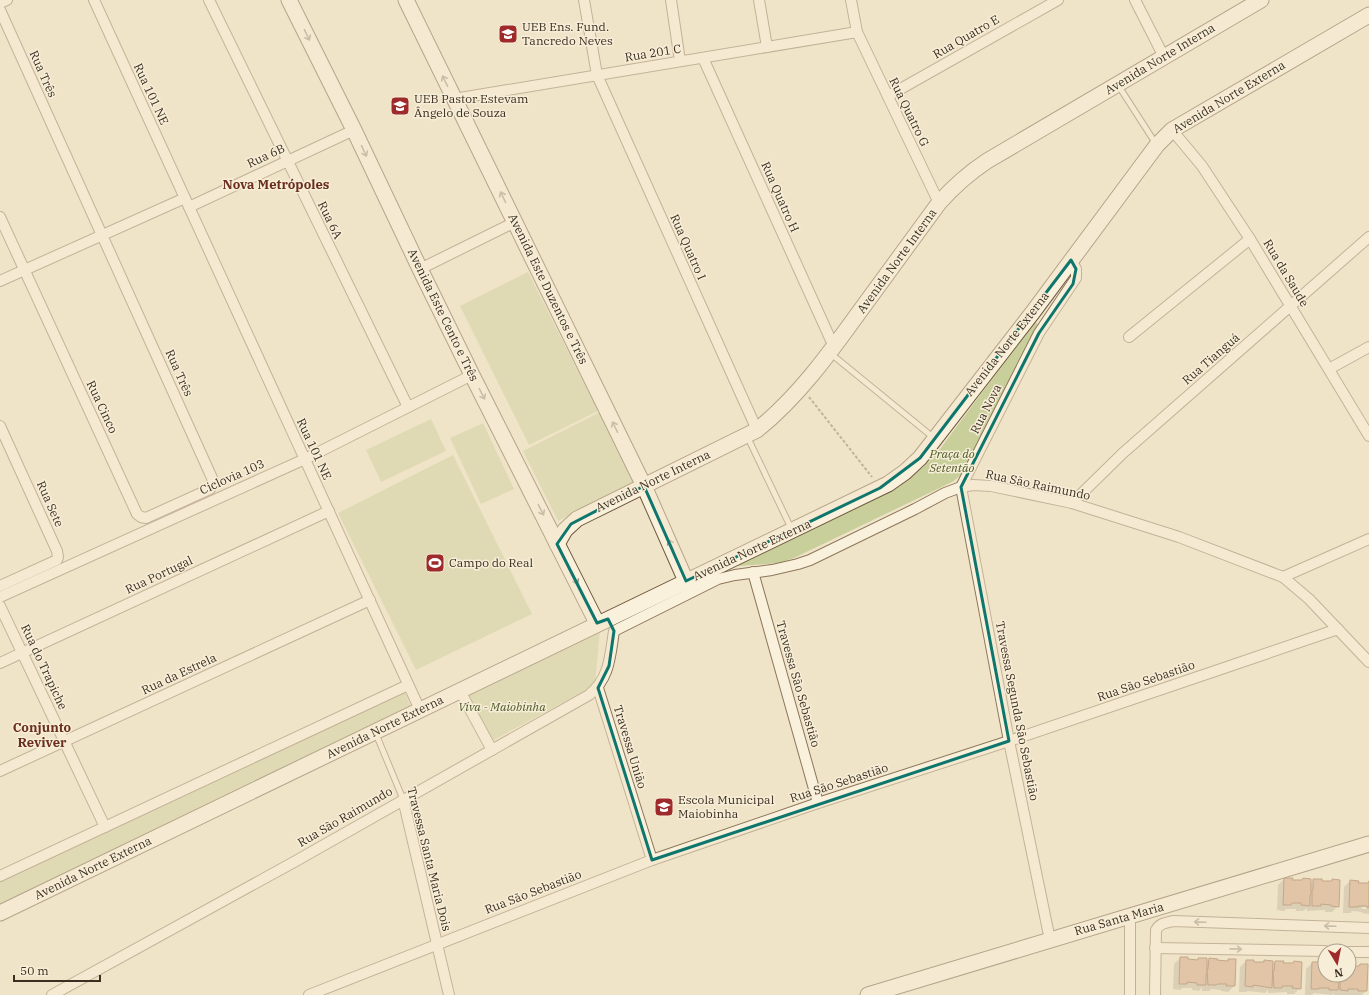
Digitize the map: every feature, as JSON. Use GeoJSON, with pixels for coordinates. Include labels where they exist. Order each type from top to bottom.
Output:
{"type":"FeatureCollection","features":[{"type":"Feature","properties":{"kind":"street"},"geometry":{"type":"LineString","coordinates":[[0,3],[7,0]]}},
{"type":"Feature","properties":{"kind":"street","name":"Rua 101 NE"},"geometry":{"type":"LineString","coordinates":[[94,0],[420,710]]}},
{"type":"Feature","properties":{"kind":"street","name":"Rua 6A"},"geometry":{"type":"LineString","coordinates":[[209,0],[408,407]]}},
{"type":"Feature","properties":{"kind":"street","name":"Avenida Este Duzentos e Três"},"geometry":{"type":"LineString","coordinates":[[406,0],[644,486],[686,581]]}},
{"type":"Feature","properties":{"kind":"street","name":"Rua Quatro I"},"geometry":{"type":"LineString","coordinates":[[584,0],[597,75],[752,432]]}},
{"type":"Feature","properties":{"kind":"street"},"geometry":{"type":"LineString","coordinates":[[670,0],[680,62]]}},
{"type":"Feature","properties":{"kind":"street"},"geometry":{"type":"LineString","coordinates":[[759,0],[767,47]]}},
{"type":"Feature","properties":{"kind":"street"},"geometry":{"type":"LineString","coordinates":[[851,0],[857,32]]}},
{"type":"Feature","properties":{"kind":"street","name":"Rua Quatro E"},"geometry":{"type":"LineString","coordinates":[[888,96],[1058,0]]}},
{"type":"Feature","properties":{"kind":"street"},"geometry":{"type":"LineString","coordinates":[[1134,0],[1164,57]]}},
{"type":"Feature","properties":{"kind":"street","name":"Avenida Norte Interna"},"geometry":{"type":"LineString","coordinates":[[557,544],[565,530],[577,519],[752,432],[774,416],[788,402],[832,350],[939,203],[959,181],[987,161],[1261,0]]}},
{"type":"Feature","properties":{"kind":"street","name":"Avenida Este Cento e Três"},"geometry":{"type":"LineString","coordinates":[[294,2],[420,269],[472,375],[557,544],[606,624]]}},
{"type":"Feature","properties":{"kind":"street","name":"Rua Três"},"geometry":{"type":"LineString","coordinates":[[0,10],[212,478],[213,483],[210,489],[178,504]]}},
{"type":"Feature","properties":{"kind":"street","name":"Avenida Norte Externa"},"geometry":{"type":"LineString","coordinates":[[0,912],[420,710],[606,624],[686,581],[880,488],[905,472],[920,458],[1033,312],[1157,145],[1172,130],[1369,15]]}},
{"type":"Feature","properties":{"kind":"street","name":"Rua 201 C"},"geometry":{"type":"LineString","coordinates":[[454,99],[857,32]]}},
{"type":"Feature","properties":{"kind":"street","name":"Rua Quatro G"},"geometry":{"type":"LineString","coordinates":[[857,32],[939,203]]}},
{"type":"Feature","properties":{"kind":"street","name":"Rua Quatro H"},"geometry":{"type":"LineString","coordinates":[[703,58],[832,350]]}},
{"type":"Feature","properties":{"kind":"street","name":"Rua 6B"},"geometry":{"type":"LineString","coordinates":[[187,202],[287,161],[354,130]]}},
{"type":"Feature","properties":{"kind":"street","name":"Rua da Saude"},"geometry":{"type":"LineString","coordinates":[[1172,130],[1202,166],[1250,239],[1369,436]]}},
{"type":"Feature","properties":{"kind":"street"},"geometry":{"type":"LineString","coordinates":[[0,281],[143,216],[187,202]]}},
{"type":"Feature","properties":{"kind":"street","name":"Rua Cinco"},"geometry":{"type":"LineString","coordinates":[[0,217],[137,514],[146,518],[178,504]]}},
{"type":"Feature","properties":{"kind":"street"},"geometry":{"type":"LineString","coordinates":[[420,269],[514,222]]}},
{"type":"Feature","properties":{"kind":"street","name":"Rua Tianguá"},"geometry":{"type":"LineString","coordinates":[[1072,503],[1123,453],[1369,237]]}},
{"type":"Feature","properties":{"kind":"street"},"geometry":{"type":"LineString","coordinates":[[1129,337],[1250,239]]}},
{"type":"Feature","properties":{"kind":"street","name":"Rua Nova"},"geometry":{"type":"LineString","coordinates":[[961,487],[1039,333],[1076,278],[1076,269],[1071,260]]}},
{"type":"Feature","properties":{"kind":"street"},"geometry":{"type":"LineString","coordinates":[[1329,369],[1369,347]]}},
{"type":"Feature","properties":{"kind":"street","name":"Ciclovia 103"},"geometry":{"type":"LineString","coordinates":[[0,596],[304,459],[472,375]]}},
{"type":"Feature","properties":{"kind":"street","name":"Rua Sete"},"geometry":{"type":"LineString","coordinates":[[0,426],[58,554],[57,560],[0,586]]}},
{"type":"Feature","properties":{"kind":"street","name":"Rua São Raimundo"},"geometry":{"type":"LineString","coordinates":[[52,995],[294,862],[589,695],[598,688],[609,666],[606,624],[718,579],[728,576],[787,567],[810,560],[961,487],[973,485],[991,486],[1072,503],[1179,537],[1283,578],[1309,599],[1369,662]]}},
{"type":"Feature","properties":{"kind":"street","name":"Travessa Segunda São Sebastião"},"geometry":{"type":"LineString","coordinates":[[961,487],[1009,741],[1050,940]]}},
{"type":"Feature","properties":{"kind":"street"},"geometry":{"type":"LineString","coordinates":[[178,504],[182,514]]}},
{"type":"Feature","properties":{"kind":"street","name":"Rua Portugal"},"geometry":{"type":"LineString","coordinates":[[0,663],[329,511]]}},
{"type":"Feature","properties":{"kind":"street"},"geometry":{"type":"LineString","coordinates":[[1283,578],[1369,539]]}},
{"type":"Feature","properties":{"kind":"street","name":"Travessa São Sebastião"},"geometry":{"type":"LineString","coordinates":[[753,572],[818,803]]}},
{"type":"Feature","properties":{"kind":"street","name":"Rua da Estrela"},"geometry":{"type":"LineString","coordinates":[[0,771],[370,600]]}},
{"type":"Feature","properties":{"kind":"street","name":"Rua do Trapiche"},"geometry":{"type":"LineString","coordinates":[[0,606],[105,827]]}},
{"type":"Feature","properties":{"kind":"street","name":"Rua São Sebastião"},"geometry":{"type":"LineString","coordinates":[[309,995],[652,860],[818,803],[1280,650],[1338,629]]}},
{"type":"Feature","properties":{"kind":"street"},"geometry":{"type":"LineString","coordinates":[[0,876],[408,685]]}},
{"type":"Feature","properties":{"kind":"street","name":"Travessa União"},"geometry":{"type":"LineString","coordinates":[[598,688],[652,860]]}},
{"type":"Feature","properties":{"kind":"street"},"geometry":{"type":"LineString","coordinates":[[460,691],[492,750]]}},
{"type":"Feature","properties":{"kind":"street","name":"Travessa Santa Maria Dois"},"geometry":{"type":"LineString","coordinates":[[403,799],[449,995]]}},
{"type":"Feature","properties":{"kind":"street","name":"Rua Santa Maria"},"geometry":{"type":"LineString","coordinates":[[868,995],[1369,844]]}},
{"type":"Feature","properties":{"kind":"street"},"geometry":{"type":"LineString","coordinates":[[1130,916],[1130,995]]}},
{"type":"Feature","properties":{"kind":"street"},"geometry":{"type":"LineString","coordinates":[[1156,995],[1156,930],[1158,926],[1173,921],[1369,928]]}},
{"type":"Feature","properties":{"kind":"street"},"geometry":{"type":"LineString","coordinates":[[1155,948],[1317,951]]}},
{"type":"Feature","properties":{"kind":"street"},"geometry":{"type":"LineString","coordinates":[[1357,952],[1369,952]]}},
{"type":"Feature","properties":{"kind":"lane"},"geometry":{"type":"LineString","coordinates":[[1117,84],[1157,145]]}},
{"type":"Feature","properties":{"kind":"lane"},"geometry":{"type":"LineString","coordinates":[[832,350],[934,439]]}},
{"type":"Feature","properties":{"kind":"lane"},"geometry":{"type":"LineString","coordinates":[[752,432],[793,531]]}},
{"type":"Feature","properties":{"kind":"lane","name":"Travessa Santa Maria Dois"},"geometry":{"type":"LineString","coordinates":[[375,732],[403,799]]}},
{"type":"Feature","properties":{"kind":"path"},"geometry":{"type":"LineString","coordinates":[[801,387],[880,488]]}},
{"type":"Feature","properties":{"kind":"highlighted area"},"geometry":{"type":"Polygon","coordinates":[[[1071,260],[1076,269],[1073,284],[1039,333],[961,487],[1009,741],[652,860],[598,688],[609,666],[614,631],[608,619],[597,623],[557,544],[571,524],[644,486],[686,581],[880,488],[920,458],[1071,260]]]}},
{"type":"Feature","properties":{"kind":"green space"},"geometry":{"type":"Polygon","coordinates":[[[528,272],[598,411],[529,445],[460,306],[528,272]]]}},
{"type":"Feature","properties":{"kind":"green space","name":"Praça do Setentão"},"geometry":{"type":"Polygon","coordinates":[[[1035,321],[1038,325],[968,465],[963,473],[957,478],[952,482],[794,558],[779,563],[739,566],[737,564],[899,486],[916,473],[931,460],[940,449],[1035,321]]]}},
{"type":"Feature","properties":{"kind":"green space"},"geometry":{"type":"Polygon","coordinates":[[[602,411],[638,481],[558,521],[523,451],[602,411]]]}},
{"type":"Feature","properties":{"kind":"green space"},"geometry":{"type":"Polygon","coordinates":[[[431,419],[446,451],[381,482],[366,450],[431,419]]]}},
{"type":"Feature","properties":{"kind":"green space"},"geometry":{"type":"Polygon","coordinates":[[[483,423],[514,489],[481,504],[450,438],[483,423]]]}},
{"type":"Feature","properties":{"kind":"green space","name":"Campo do Real"},"geometry":{"type":"Polygon","coordinates":[[[453,455],[532,614],[416,670],[338,513],[453,455]]]}},
{"type":"Feature","properties":{"kind":"green space","name":"Viva - Maiobinha"},"geometry":{"type":"Polygon","coordinates":[[[600,630],[595,685],[492,741],[467,697],[600,630]]]}},
{"type":"Feature","properties":{"kind":"green space"},"geometry":{"type":"Polygon","coordinates":[[[404,691],[411,707],[0,905],[0,882],[404,691]]]}},
{"type":"Feature","properties":{"kind":"building"},"geometry":{"type":"Polygon","coordinates":[[[1284,878],[1293,878],[1292,880],[1302,880],[1303,878],[1311,879],[1310,906],[1301,905],[1301,903],[1283,905],[1284,878]]]}},
{"type":"Feature","properties":{"kind":"building"},"geometry":{"type":"Polygon","coordinates":[[[1313,879],[1322,879],[1322,881],[1332,881],[1332,879],[1340,880],[1339,907],[1321,904],[1321,906],[1312,906],[1313,879]]]}},
{"type":"Feature","properties":{"kind":"building"},"geometry":{"type":"Polygon","coordinates":[[[1350,880],[1359,881],[1358,883],[1368,883],[1369,881],[1369,908],[1367,908],[1367,906],[1349,907],[1350,880]]]}},
{"type":"Feature","properties":{"kind":"building"},"geometry":{"type":"Polygon","coordinates":[[[1180,957],[1188,957],[1188,959],[1198,960],[1198,958],[1207,958],[1206,985],[1197,985],[1197,983],[1187,982],[1187,984],[1179,984],[1180,957]]]}},
{"type":"Feature","properties":{"kind":"building"},"geometry":{"type":"Polygon","coordinates":[[[1209,958],[1228,961],[1228,959],[1236,959],[1235,986],[1226,986],[1227,984],[1208,985],[1207,969],[1209,958]]]}},
{"type":"Feature","properties":{"kind":"building"},"geometry":{"type":"Polygon","coordinates":[[[1246,960],[1254,960],[1254,962],[1264,962],[1264,960],[1273,961],[1272,988],[1253,985],[1253,987],[1245,986],[1246,960]]]}},
{"type":"Feature","properties":{"kind":"building"},"geometry":{"type":"Polygon","coordinates":[[[1275,961],[1284,961],[1283,963],[1293,963],[1294,961],[1302,962],[1301,989],[1292,988],[1293,986],[1274,988],[1273,971],[1275,961]]]}},
{"type":"Feature","properties":{"kind":"building"},"geometry":{"type":"Polygon","coordinates":[[[1312,962],[1317,962],[1317,983],[1339,983],[1338,990],[1329,990],[1329,988],[1311,989],[1312,962]]]}},
{"type":"Feature","properties":{"kind":"building"},"geometry":{"type":"Polygon","coordinates":[[[1360,964],[1368,964],[1367,991],[1358,991],[1358,989],[1348,989],[1348,991],[1340,990],[1340,983],[1357,983],[1357,966],[1360,964]]]}},
{"type":"Feature","properties":{"kind":"place","name":"UEB Ens. Fund. Tancredo Neves"},"geometry":{"type":"Point","coordinates":[508,34]}},
{"type":"Feature","properties":{"kind":"place","name":"UEB Pastor Estevam Ângelo de Souza"},"geometry":{"type":"Point","coordinates":[400,106]}},
{"type":"Feature","properties":{"kind":"place","name":"Campo do Real"},"geometry":{"type":"Point","coordinates":[435,563]}},
{"type":"Feature","properties":{"kind":"place","name":"Escola Municipal Maiobinha"},"geometry":{"type":"Point","coordinates":[664,807]}},
{"type":"Feature","properties":{"kind":"district","name":"Nova Metrópoles"},"geometry":{"type":"Point","coordinates":[276,184]}},
{"type":"Feature","properties":{"kind":"district","name":"Conjunto Reviver"},"geometry":{"type":"Point","coordinates":[42,734]}}]}
